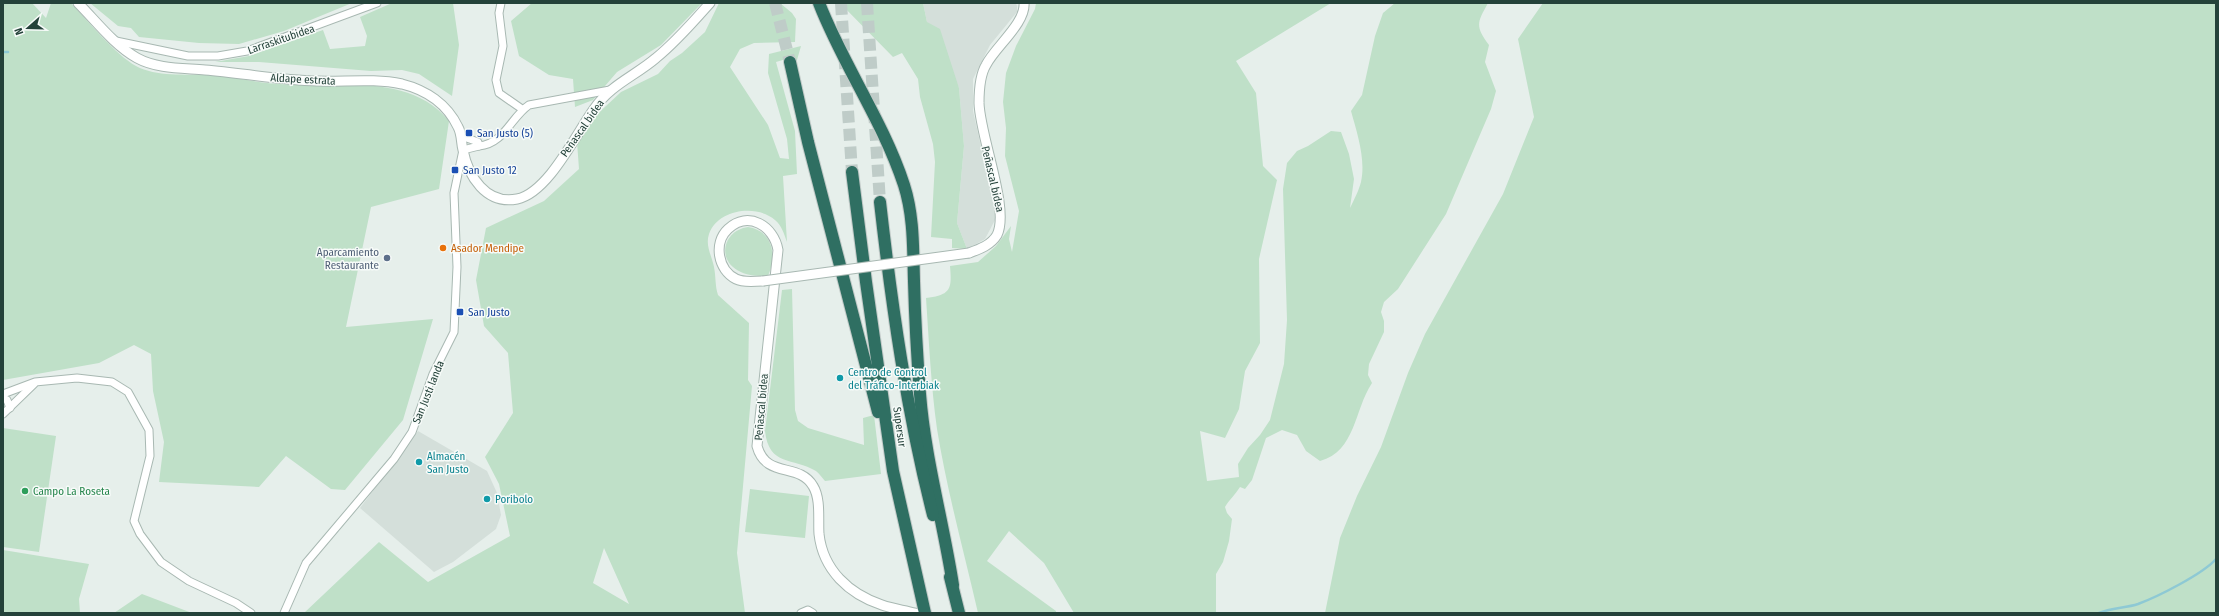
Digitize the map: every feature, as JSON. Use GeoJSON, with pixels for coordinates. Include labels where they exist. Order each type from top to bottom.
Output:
{"type":"FeatureCollection","features":[{"type":"Feature","properties":{"kind":"highway"},"geometry":{"type":"LineString","coordinates":[[819,3],[886,142],[906,191],[912,236],[920,395],[942,537],[959,613]]}},
{"type":"Feature","properties":{"kind":"highway"},"geometry":{"type":"LineString","coordinates":[[790,62],[808,142],[893,471]]}},
{"type":"Feature","properties":{"kind":"highway","name":"Supersur"},"geometry":{"type":"LineString","coordinates":[[852,172],[893,471],[925,613]]}},
{"type":"Feature","properties":{"kind":"highway","name":"Supersur"},"geometry":{"type":"LineString","coordinates":[[880,202],[889,281],[902,365],[921,466],[942,537]]}},
{"type":"Feature","properties":{"kind":"street"},"geometry":{"type":"LineString","coordinates":[[78,3],[116,41]]}},
{"type":"Feature","properties":{"kind":"street","name":"Larraskitubidea"},"geometry":{"type":"LineString","coordinates":[[116,41],[188,56],[218,56],[247,52],[377,3]]}},
{"type":"Feature","properties":{"kind":"street"},"geometry":{"type":"LineString","coordinates":[[501,3],[499,13],[503,46],[496,80],[499,92],[522,109]]}},
{"type":"Feature","properties":{"kind":"street","name":"Peñascal bidea"},"geometry":{"type":"LineString","coordinates":[[463,150],[471,175],[481,188],[492,196],[505,200],[518,199],[534,191],[547,179],[595,107],[610,90],[668,48],[710,3]]}},
{"type":"Feature","properties":{"kind":"street","name":"Peñascal bidea"},"geometry":{"type":"LineString","coordinates":[[915,613],[882,605],[850,589],[838,579],[827,564],[820,541],[817,496],[813,486],[805,476],[770,466],[761,457],[757,446],[778,250],[777,240],[765,226],[749,221],[736,224],[728,229],[719,245],[723,266],[729,274],[737,279],[748,282],[763,281],[970,253],[982,249],[996,236],[1001,218],[980,117],[979,90],[985,66],[1022,14],[1024,3]]}},
{"type":"Feature","properties":{"kind":"street","name":"Aldape estrata"},"geometry":{"type":"LineString","coordinates":[[116,41],[138,58],[156,65],[230,72],[276,79],[373,81],[407,86],[420,90],[443,106],[459,128],[463,150]]}},
{"type":"Feature","properties":{"kind":"street"},"geometry":{"type":"LineString","coordinates":[[463,150],[487,145],[498,138],[522,109],[529,104],[610,90]]}},
{"type":"Feature","properties":{"kind":"street"},"geometry":{"type":"LineString","coordinates":[[461,136],[478,142],[479,146]]}},
{"type":"Feature","properties":{"kind":"street","name":"San Justi landa"},"geometry":{"type":"LineString","coordinates":[[284,613],[306,563],[394,459],[412,432],[433,374],[454,332],[457,267],[454,193],[463,150]]}},
{"type":"Feature","properties":{"kind":"street"},"geometry":{"type":"LineString","coordinates":[[3,394],[35,382],[77,378],[112,382],[128,392],[149,430],[150,456],[134,521],[140,534],[161,562],[189,581],[236,603],[251,613]]}},
{"type":"Feature","properties":{"kind":"street"},"geometry":{"type":"LineString","coordinates":[[3,414],[35,382]]}},
{"type":"Feature","properties":{"kind":"street"},"geometry":{"type":"LineString","coordinates":[[3,398],[7,400],[10,408]]}},
{"type":"Feature","properties":{"kind":"street"},"geometry":{"type":"LineString","coordinates":[[800,613],[808,610],[813,613]]}},
{"type":"Feature","properties":{"kind":"shaded area"},"geometry":{"type":"Polygon","coordinates":[[[923,3],[1016,3],[1017,6],[1017,12],[990,45],[973,79],[973,111],[994,204],[995,220],[985,239],[967,249],[957,223],[964,146],[959,88],[927,22],[923,3]]]}},
{"type":"Feature","properties":{"kind":"shaded area"},"geometry":{"type":"Polygon","coordinates":[[[418,431],[487,471],[497,493],[501,515],[496,529],[453,562],[434,572],[360,508],[418,431]]]}},
{"type":"Feature","properties":{"kind":"green space"},"geometry":{"type":"Polygon","coordinates":[[[3,3],[32,3],[46,18],[51,3],[71,3],[102,37],[120,54],[128,61],[144,70],[171,74],[208,75],[280,84],[348,85],[393,89],[413,95],[432,105],[449,121],[439,189],[371,207],[346,327],[433,319],[403,420],[345,490],[331,489],[286,456],[259,487],[159,482],[164,442],[153,391],[151,354],[134,345],[99,363],[3,380],[3,3]]]}},
{"type":"Feature","properties":{"kind":"green space"},"geometry":{"type":"Polygon","coordinates":[[[90,3],[352,3],[284,31],[239,44],[199,43],[139,37],[131,28],[118,26],[90,3]]]}},
{"type":"Feature","properties":{"kind":"green space"},"geometry":{"type":"Polygon","coordinates":[[[392,3],[453,3],[459,45],[452,96],[419,74],[402,70],[371,71],[259,62],[215,62],[249,56],[323,30],[330,49],[365,46],[367,36],[360,17],[392,3]]]}},
{"type":"Feature","properties":{"kind":"green space"},"geometry":{"type":"Polygon","coordinates":[[[532,3],[702,3],[661,45],[617,72],[593,100],[575,107],[573,79],[549,75],[519,56],[511,21],[532,3]]]}},
{"type":"Feature","properties":{"kind":"green space"},"geometry":{"type":"Polygon","coordinates":[[[719,3],[780,3],[792,13],[796,19],[795,42],[754,43],[740,49],[730,67],[768,125],[780,158],[789,159],[787,139],[768,73],[769,54],[801,46],[795,67],[793,57],[776,62],[795,131],[797,174],[783,176],[787,242],[781,227],[775,220],[767,215],[749,211],[729,214],[721,219],[714,226],[708,238],[708,247],[714,267],[718,295],[749,323],[748,380],[752,386],[737,553],[745,613],[304,613],[379,542],[428,582],[510,536],[499,484],[485,457],[513,413],[508,353],[484,326],[476,280],[486,228],[544,201],[579,169],[577,142],[591,120],[621,92],[658,74],[670,61],[682,53],[705,32],[719,3]],[[604,548],[593,583],[629,604],[604,548]]]}},
{"type":"Feature","properties":{"kind":"green space"},"geometry":{"type":"Polygon","coordinates":[[[840,3],[923,3],[927,22],[940,29],[959,88],[964,146],[957,223],[967,249],[952,248],[952,239],[931,237],[935,162],[933,144],[920,97],[918,79],[902,53],[893,57],[840,3]]]}},
{"type":"Feature","properties":{"kind":"green space"},"geometry":{"type":"Polygon","coordinates":[[[1036,3],[1331,3],[1236,61],[1256,93],[1263,166],[1277,180],[1259,259],[1260,343],[1245,371],[1239,409],[1225,438],[1200,431],[1207,481],[1239,477],[1238,464],[1248,448],[1260,435],[1270,420],[1284,364],[1287,320],[1283,189],[1287,163],[1297,151],[1308,146],[1331,131],[1341,132],[1349,154],[1354,179],[1350,208],[1358,192],[1362,173],[1362,155],[1351,111],[1362,95],[1375,36],[1383,13],[1395,3],[1488,3],[1479,24],[1481,33],[1489,45],[1485,62],[1496,91],[1491,109],[1446,214],[1398,289],[1384,302],[1381,312],[1384,321],[1384,332],[1369,364],[1368,375],[1372,383],[1366,394],[1353,428],[1348,439],[1341,448],[1332,456],[1320,461],[1306,451],[1297,435],[1282,430],[1266,438],[1252,480],[1245,489],[1240,487],[1225,507],[1227,513],[1232,519],[1229,541],[1223,562],[1216,574],[1216,613],[1074,613],[1044,563],[1009,531],[987,561],[1056,611],[1056,613],[978,613],[951,498],[937,429],[926,298],[941,295],[948,290],[951,280],[950,266],[978,262],[996,246],[1011,226],[1009,239],[1012,252],[1019,211],[1005,156],[1006,128],[1003,102],[1006,73],[1016,46],[1035,9],[1036,3]]]}},
{"type":"Feature","properties":{"kind":"green space"},"geometry":{"type":"Polygon","coordinates":[[[1543,3],[2216,3],[2216,613],[1325,613],[1340,538],[1357,496],[1381,447],[1408,373],[1425,334],[1503,194],[1534,117],[1518,39],[1543,3]]]}},
{"type":"Feature","properties":{"kind":"green space"},"geometry":{"type":"Polygon","coordinates":[[[748,227],[763,233],[771,245],[772,260],[768,276],[752,275],[741,272],[730,265],[727,258],[725,251],[729,238],[740,229],[748,227]]]}},
{"type":"Feature","properties":{"kind":"green space"},"geometry":{"type":"Polygon","coordinates":[[[792,289],[795,410],[798,421],[808,428],[864,445],[863,418],[874,415],[881,474],[825,481],[816,471],[777,456],[771,450],[767,442],[765,431],[782,290],[792,289]]]}},
{"type":"Feature","properties":{"kind":"green space","name":"Campo La Roseta"},"geometry":{"type":"Polygon","coordinates":[[[3,428],[56,436],[39,552],[3,547],[3,428]]]}},
{"type":"Feature","properties":{"kind":"green space"},"geometry":{"type":"Polygon","coordinates":[[[750,489],[809,496],[805,538],[745,532],[750,489]]]}},
{"type":"Feature","properties":{"kind":"green space"},"geometry":{"type":"Polygon","coordinates":[[[3,550],[89,564],[79,599],[80,613],[3,613],[3,550]]]}},
{"type":"Feature","properties":{"kind":"green space"},"geometry":{"type":"Polygon","coordinates":[[[142,594],[192,613],[114,613],[142,594]]]}},
{"type":"Feature","properties":{"kind":"waterway"},"geometry":{"type":"LineString","coordinates":[[3,52],[8,52]]}},
{"type":"Feature","properties":{"kind":"waterway"},"geometry":{"type":"LineString","coordinates":[[2099,613],[2138,604],[2156,596],[2191,578],[2216,559]]}},
{"type":"Feature","properties":{"kind":"tunnel"},"geometry":{"type":"LineString","coordinates":[[775,3],[790,62]]}},
{"type":"Feature","properties":{"kind":"tunnel"},"geometry":{"type":"LineString","coordinates":[[841,3],[852,172]]}},
{"type":"Feature","properties":{"kind":"tunnel"},"geometry":{"type":"LineString","coordinates":[[867,3],[880,202]]}},
{"type":"Feature","properties":{"kind":"place","name":"San Justo (5)"},"geometry":{"type":"Point","coordinates":[469,133]}},
{"type":"Feature","properties":{"kind":"place","name":"San Justo 12"},"geometry":{"type":"Point","coordinates":[455,170]}},
{"type":"Feature","properties":{"kind":"place","name":"Asador Mendipe"},"geometry":{"type":"Point","coordinates":[443,248]}},
{"type":"Feature","properties":{"kind":"place","name":"Aparcamiento Restaurante"},"geometry":{"type":"Point","coordinates":[387,258]}},
{"type":"Feature","properties":{"kind":"place","name":"San Justo"},"geometry":{"type":"Point","coordinates":[460,312]}},
{"type":"Feature","properties":{"kind":"place","name":"Centro de Control del Tráfico-Interbiak"},"geometry":{"type":"Point","coordinates":[840,378]}},
{"type":"Feature","properties":{"kind":"place","name":"Almacén San Justo"},"geometry":{"type":"Point","coordinates":[419,462]}},
{"type":"Feature","properties":{"kind":"place","name":"Campo La Roseta"},"geometry":{"type":"Point","coordinates":[25,491]}},
{"type":"Feature","properties":{"kind":"place","name":"Poribolo"},"geometry":{"type":"Point","coordinates":[487,499]}}]}
